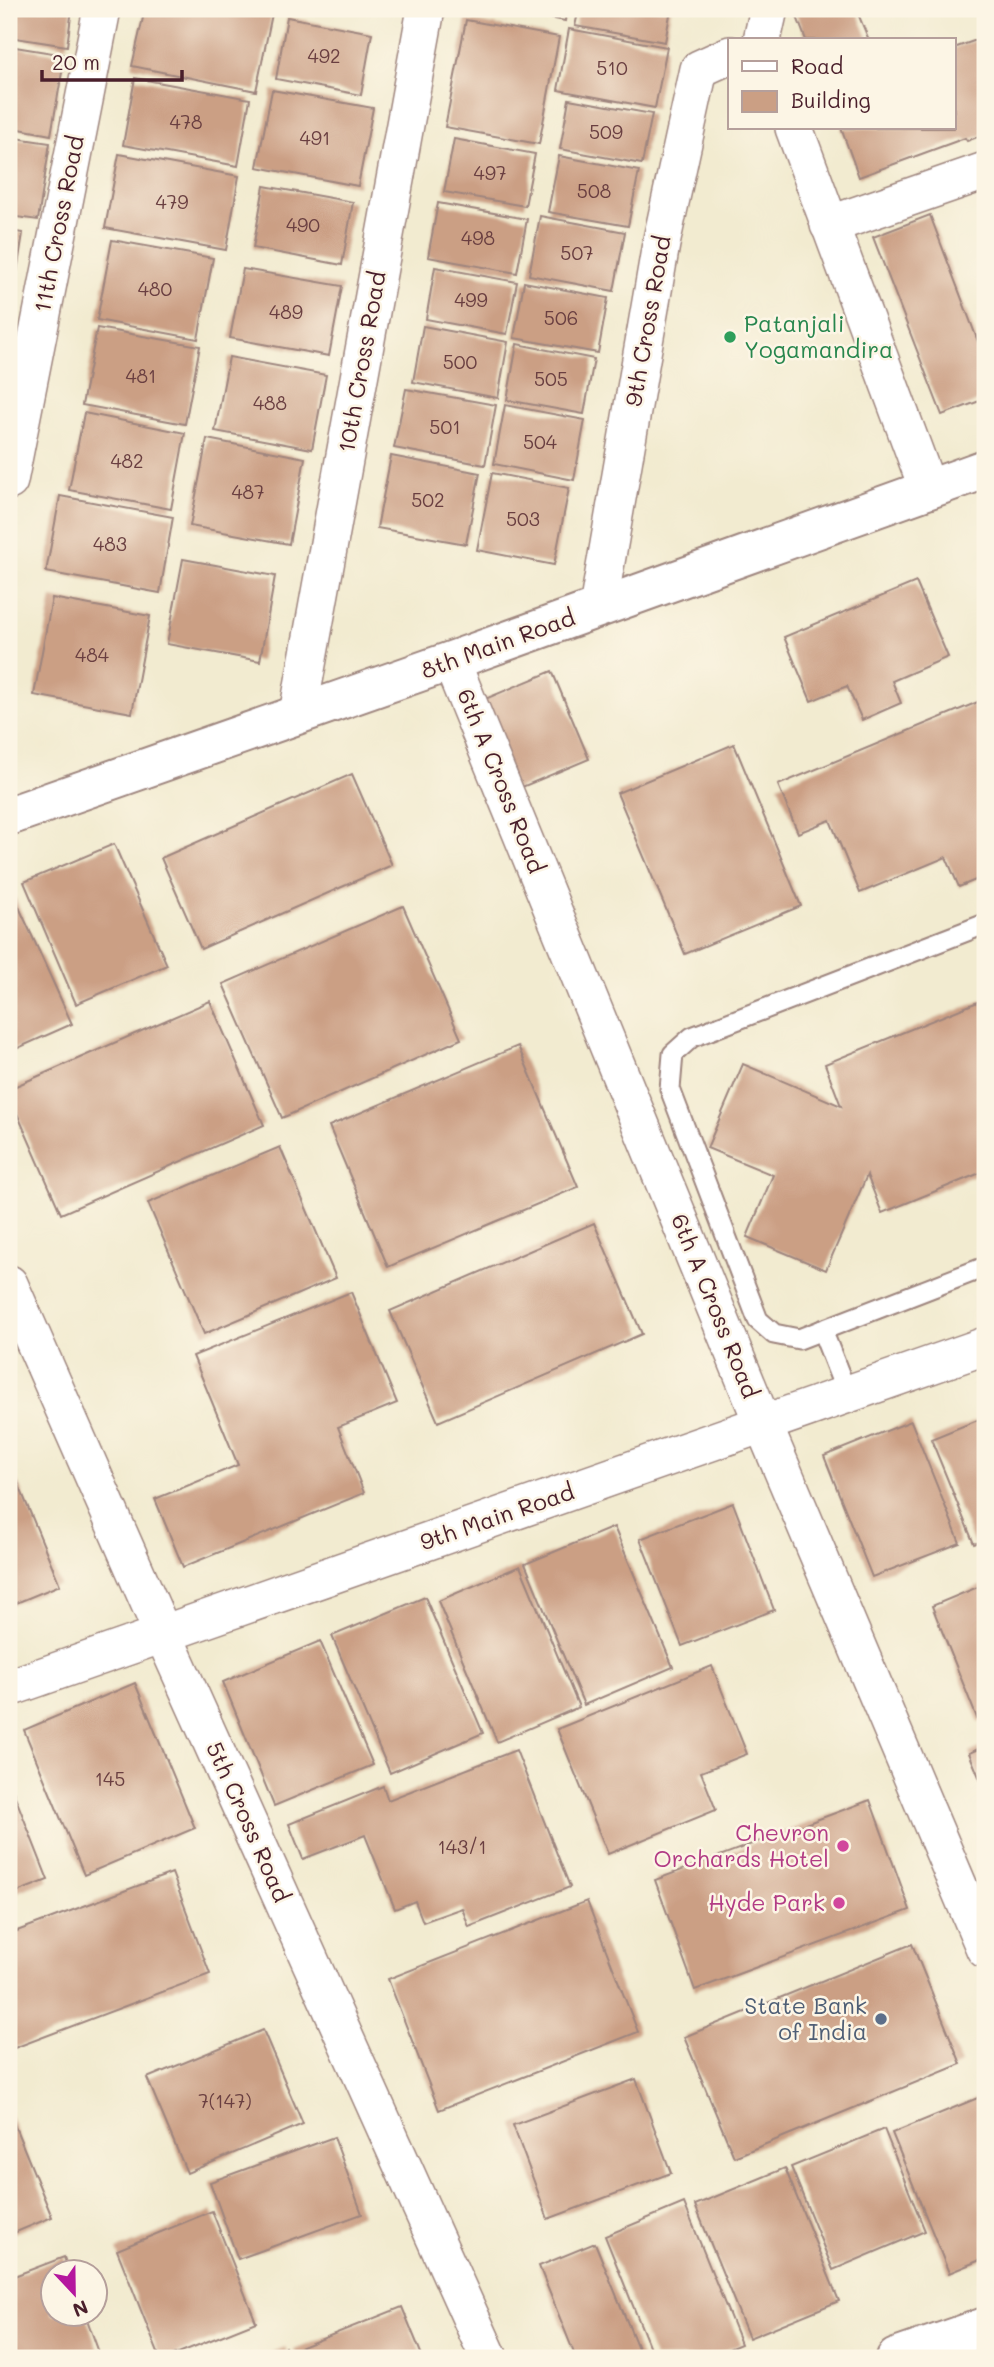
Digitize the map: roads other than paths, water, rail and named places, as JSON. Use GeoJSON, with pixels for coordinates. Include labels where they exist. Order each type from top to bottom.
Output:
{"type":"FeatureCollection","features":[{"type":"Feature","properties":{"kind":"street","name":"11th Cross Road"},"geometry":{"type":"LineString","coordinates":[[9,481],[102,9]]}},
{"type":"Feature","properties":{"kind":"street","name":"10th Cross Road"},"geometry":{"type":"LineString","coordinates":[[298,714],[426,9]]}},
{"type":"Feature","properties":{"kind":"street"},"geometry":{"type":"LineString","coordinates":[[762,38],[769,9]]}},
{"type":"Feature","properties":{"kind":"street","name":"9th Cross Road"},"geometry":{"type":"LineString","coordinates":[[598,608],[661,244],[699,69],[728,56]]}},
{"type":"Feature","properties":{"kind":"street"},"geometry":{"type":"LineString","coordinates":[[795,130],[928,489]]}},
{"type":"Feature","properties":{"kind":"street"},"geometry":{"type":"LineString","coordinates":[[829,225],[985,171]]}},
{"type":"Feature","properties":{"kind":"street","name":"8th Main Road"},"geometry":{"type":"LineString","coordinates":[[9,816],[985,468]]}},
{"type":"Feature","properties":{"kind":"street","name":"6th A Cross Road"},"geometry":{"type":"LineString","coordinates":[[451,660],[763,1424],[985,1949]]}},
{"type":"Feature","properties":{"kind":"street","name":"5th Cross Road"},"geometry":{"type":"LineString","coordinates":[[9,1284],[163,1634],[489,2358]]}},
{"type":"Feature","properties":{"kind":"street","name":"9th Main Road"},"geometry":{"type":"LineString","coordinates":[[9,1688],[985,1346]]}},
{"type":"Feature","properties":{"kind":"street"},"geometry":{"type":"LineString","coordinates":[[896,2358],[985,2327]]}},
{"type":"Feature","properties":{"kind":"lane"},"geometry":{"type":"LineString","coordinates":[[985,924],[692,1037],[673,1055],[670,1089],[758,1320],[774,1334],[799,1339],[985,1267]]}},
{"type":"Feature","properties":{"kind":"lane"},"geometry":{"type":"LineString","coordinates":[[822,1330],[847,1394]]}},
{"type":"Feature","properties":{"kind":"place","name":"Patanjali Yogamandira"},"geometry":{"type":"Point","coordinates":[730,337]}},
{"type":"Feature","properties":{"kind":"place","name":"Chevron Orchards Hotel"},"geometry":{"type":"Point","coordinates":[843,1846]}},
{"type":"Feature","properties":{"kind":"place","name":"Hyde Park"},"geometry":{"type":"Point","coordinates":[839,1903]}},
{"type":"Feature","properties":{"kind":"place","name":"State Bank of India"},"geometry":{"type":"Point","coordinates":[881,2019]}}]}
